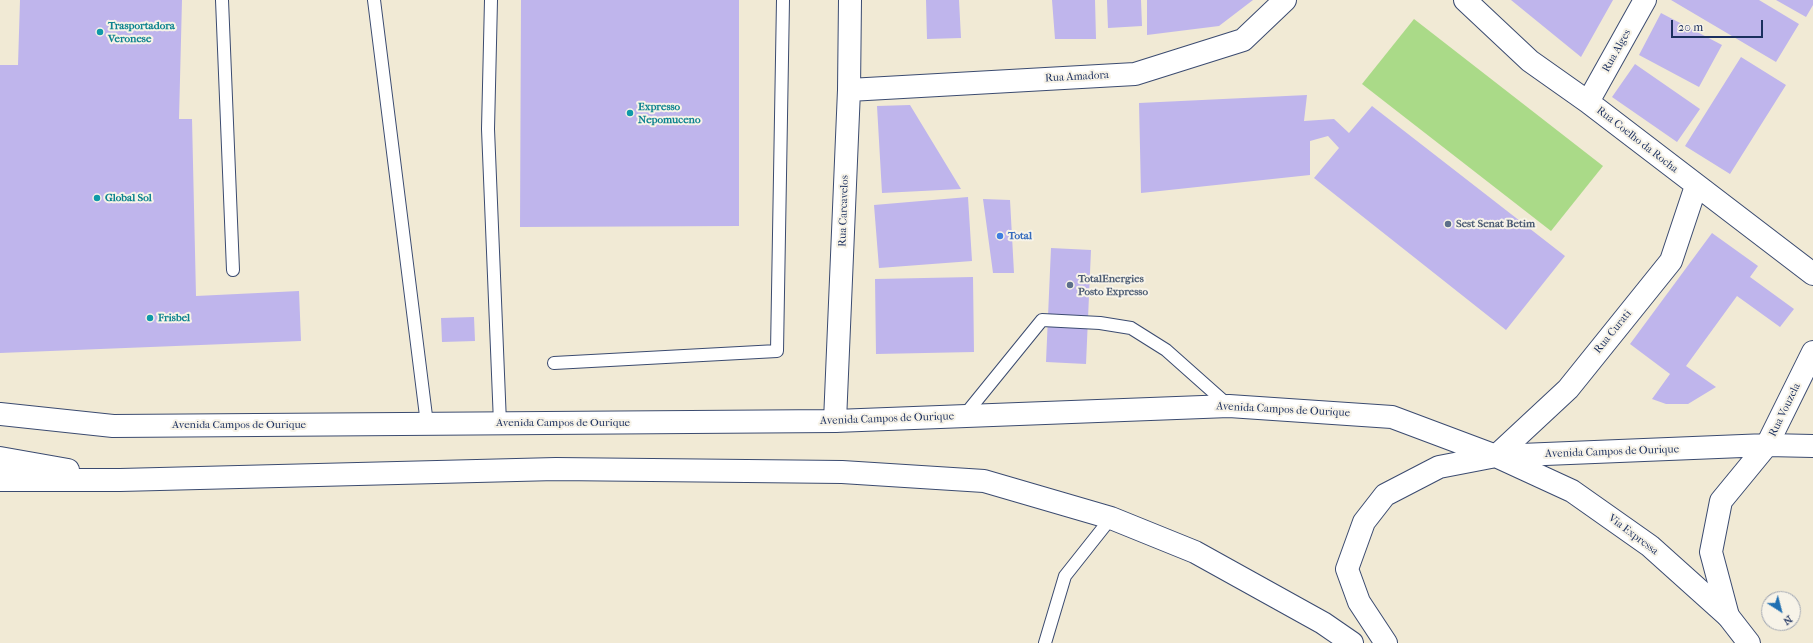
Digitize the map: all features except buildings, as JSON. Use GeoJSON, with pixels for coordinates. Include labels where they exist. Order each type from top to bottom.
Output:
{"type":"FeatureCollection","features":[{"type":"Feature","properties":{"kind":"main road","name":"Rua Carcavelos"},"geometry":{"type":"LineString","coordinates":[[835,421],[849,90],[850,0]]}},
{"type":"Feature","properties":{"kind":"main road","name":"Rua Amadora"},"geometry":{"type":"LineString","coordinates":[[849,90],[1135,74],[1243,40],[1285,0]]}},
{"type":"Feature","properties":{"kind":"main road","name":"Rua Coelho da Rocha"},"geometry":{"type":"LineString","coordinates":[[1465,0],[1530,61],[1588,102],[1813,274]]}},
{"type":"Feature","properties":{"kind":"main road","name":"Rua Alges"},"geometry":{"type":"LineString","coordinates":[[1588,102],[1645,0]]}},
{"type":"Feature","properties":{"kind":"main road","name":"Rua Curati"},"geometry":{"type":"LineString","coordinates":[[1496,456],[1568,389],[1671,261],[1696,186]]}},
{"type":"Feature","properties":{"kind":"main road","name":"Rua Vouzela"},"geometry":{"type":"LineString","coordinates":[[1767,445],[1813,352]]}},
{"type":"Feature","properties":{"kind":"main road","name":"Avenida Campos de Ourique"},"geometry":{"type":"LineString","coordinates":[[0,414],[114,426],[427,424],[835,421],[1229,406],[1392,417],[1496,456],[1767,445],[1813,446]]}},
{"type":"Feature","properties":{"kind":"main road"},"geometry":{"type":"LineString","coordinates":[[1728,616],[1711,552],[1721,501],[1767,445]]}},
{"type":"Feature","properties":{"kind":"main road","name":"Via Expressa"},"geometry":{"type":"LineString","coordinates":[[1496,456],[1572,491],[1650,546],[1728,616],[1749,643]]}},
{"type":"Feature","properties":{"kind":"main road"},"geometry":{"type":"LineString","coordinates":[[1386,643],[1359,602],[1348,569],[1364,522],[1385,494],[1439,467],[1496,456]]}},
{"type":"Feature","properties":{"kind":"main road"},"geometry":{"type":"LineString","coordinates":[[0,458],[120,480]]}},
{"type":"Feature","properties":{"kind":"main road"},"geometry":{"type":"LineString","coordinates":[[0,480],[120,480],[556,469],[842,472],[984,481],[1111,518],[1195,552],[1323,623],[1350,642]]}},
{"type":"Feature","properties":{"kind":"lane"},"geometry":{"type":"LineString","coordinates":[[222,0],[233,270]]}},
{"type":"Feature","properties":{"kind":"lane"},"geometry":{"type":"LineString","coordinates":[[374,0],[427,424]]}},
{"type":"Feature","properties":{"kind":"lane"},"geometry":{"type":"LineString","coordinates":[[491,0],[488,129],[500,423]]}},
{"type":"Feature","properties":{"kind":"lane"},"geometry":{"type":"LineString","coordinates":[[554,363],[777,351],[784,0]]}},
{"type":"Feature","properties":{"kind":"lane"},"geometry":{"type":"LineString","coordinates":[[964,416],[1042,320],[1100,323],[1130,328],[1166,350],[1229,406]]}},
{"type":"Feature","properties":{"kind":"lane"},"geometry":{"type":"LineString","coordinates":[[1045,643],[1065,576],[1111,518]]}},
{"type":"Feature","properties":{"kind":"green space"},"geometry":{"type":"Polygon","coordinates":[[[1414,19],[1603,166],[1551,231],[1362,84],[1414,19]]]}},
{"type":"Feature","properties":{"kind":"place","name":"Trasportadora Veronese"},"geometry":{"type":"Point","coordinates":[100,32]}},
{"type":"Feature","properties":{"kind":"place","name":"Expresso Nepomuceno"},"geometry":{"type":"Point","coordinates":[630,113]}},
{"type":"Feature","properties":{"kind":"place","name":"Global Sol"},"geometry":{"type":"Point","coordinates":[97,198]}},
{"type":"Feature","properties":{"kind":"place","name":"Sest Senat Betim"},"geometry":{"type":"Point","coordinates":[1448,224]}},
{"type":"Feature","properties":{"kind":"place","name":"Total"},"geometry":{"type":"Point","coordinates":[1000,236]}},
{"type":"Feature","properties":{"kind":"place","name":"TotalEnergies Posto Expresso"},"geometry":{"type":"Point","coordinates":[1070,285]}},
{"type":"Feature","properties":{"kind":"place","name":"Frisbel"},"geometry":{"type":"Point","coordinates":[150,318]}}]}
